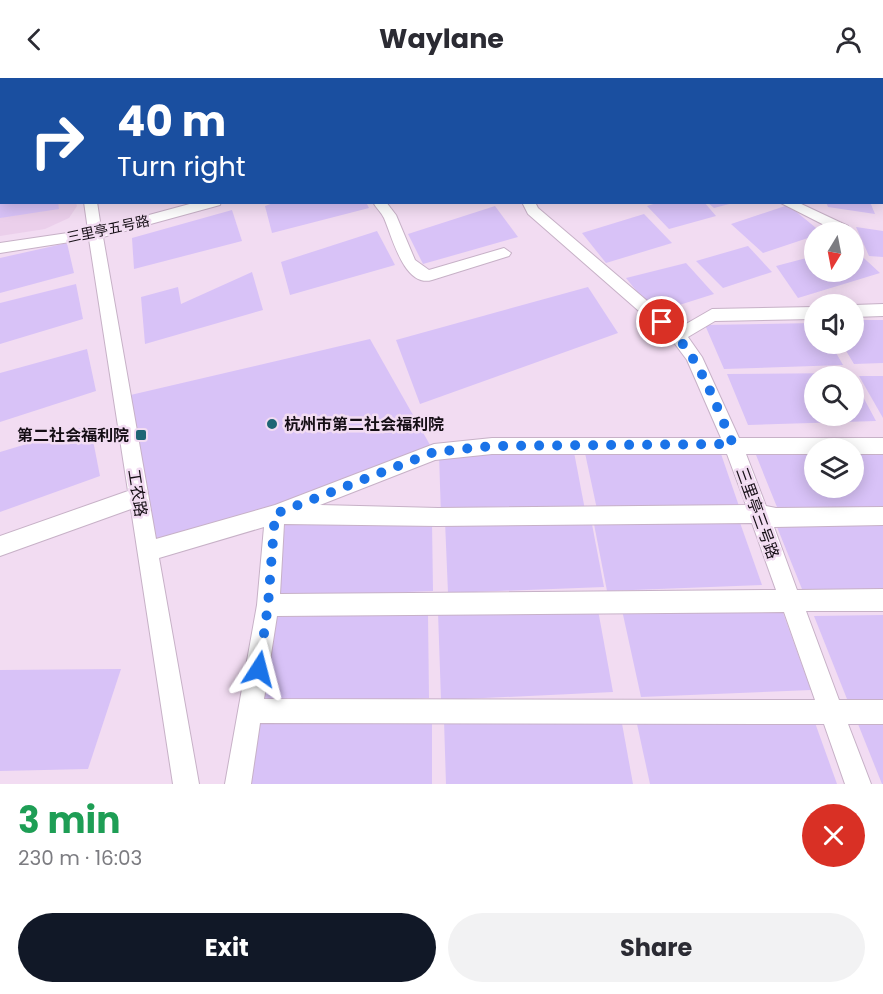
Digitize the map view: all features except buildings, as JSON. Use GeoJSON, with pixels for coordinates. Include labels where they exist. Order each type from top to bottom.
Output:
{"type":"FeatureCollection","features":[{"type":"Feature","properties":{"kind":"street","name":"工农路"},"geometry":{"type":"LineString","coordinates":[[90,204],[186,784]]}},
{"type":"Feature","properties":{"kind":"street","name":"三里亭五号路"},"geometry":{"type":"LineString","coordinates":[[0,248],[95,234],[208,204]]}},
{"type":"Feature","properties":{"kind":"street"},"geometry":{"type":"LineString","coordinates":[[381,204],[389,215],[409,263],[427,276],[504,253]]}},
{"type":"Feature","properties":{"kind":"street","name":"三里亭三号路"},"geometry":{"type":"LineString","coordinates":[[529,204],[533,211],[678,336],[694,357],[733,444],[858,784]]}},
{"type":"Feature","properties":{"kind":"street"},"geometry":{"type":"LineString","coordinates":[[788,204],[828,222]]}},
{"type":"Feature","properties":{"kind":"street"},"geometry":{"type":"LineString","coordinates":[[864,311],[883,310]]}},
{"type":"Feature","properties":{"kind":"street"},"geometry":{"type":"LineString","coordinates":[[678,336],[712,315],[804,313]]}},
{"type":"Feature","properties":{"kind":"street"},"geometry":{"type":"LineString","coordinates":[[147,551],[275,514],[434,452],[492,446],[733,444],[883,446]]}},
{"type":"Feature","properties":{"kind":"street"},"geometry":{"type":"LineString","coordinates":[[0,546],[138,497]]}},
{"type":"Feature","properties":{"kind":"street"},"geometry":{"type":"LineString","coordinates":[[275,514],[438,517],[759,514],[776,518],[883,516]]}},
{"type":"Feature","properties":{"kind":"street"},"geometry":{"type":"LineString","coordinates":[[238,784],[268,605],[275,514]]}},
{"type":"Feature","properties":{"kind":"street"},"geometry":{"type":"LineString","coordinates":[[268,605],[883,600]]}},
{"type":"Feature","properties":{"kind":"street"},"geometry":{"type":"LineString","coordinates":[[252,711],[883,712]]}},
{"type":"Feature","properties":{"kind":"shaded area"},"geometry":{"type":"Polygon","coordinates":[[[0,204],[76,204],[69,218],[45,229],[0,236],[0,204]]]}},
{"type":"Feature","properties":{"kind":"place","name":"杭州市第二社会福利院"},"geometry":{"type":"Point","coordinates":[272,424]}},
{"type":"Feature","properties":{"kind":"place","name":"第二社会福利院"},"geometry":{"type":"Point","coordinates":[141,435]}},
{"type":"Feature","properties":{"kind":"route"},"geometry":{"type":"LineString","coordinates":[[259,669],[268,605],[275,514],[434,452],[492,446],[733,444],[694,357],[678,336],[662,322]]}}]}
